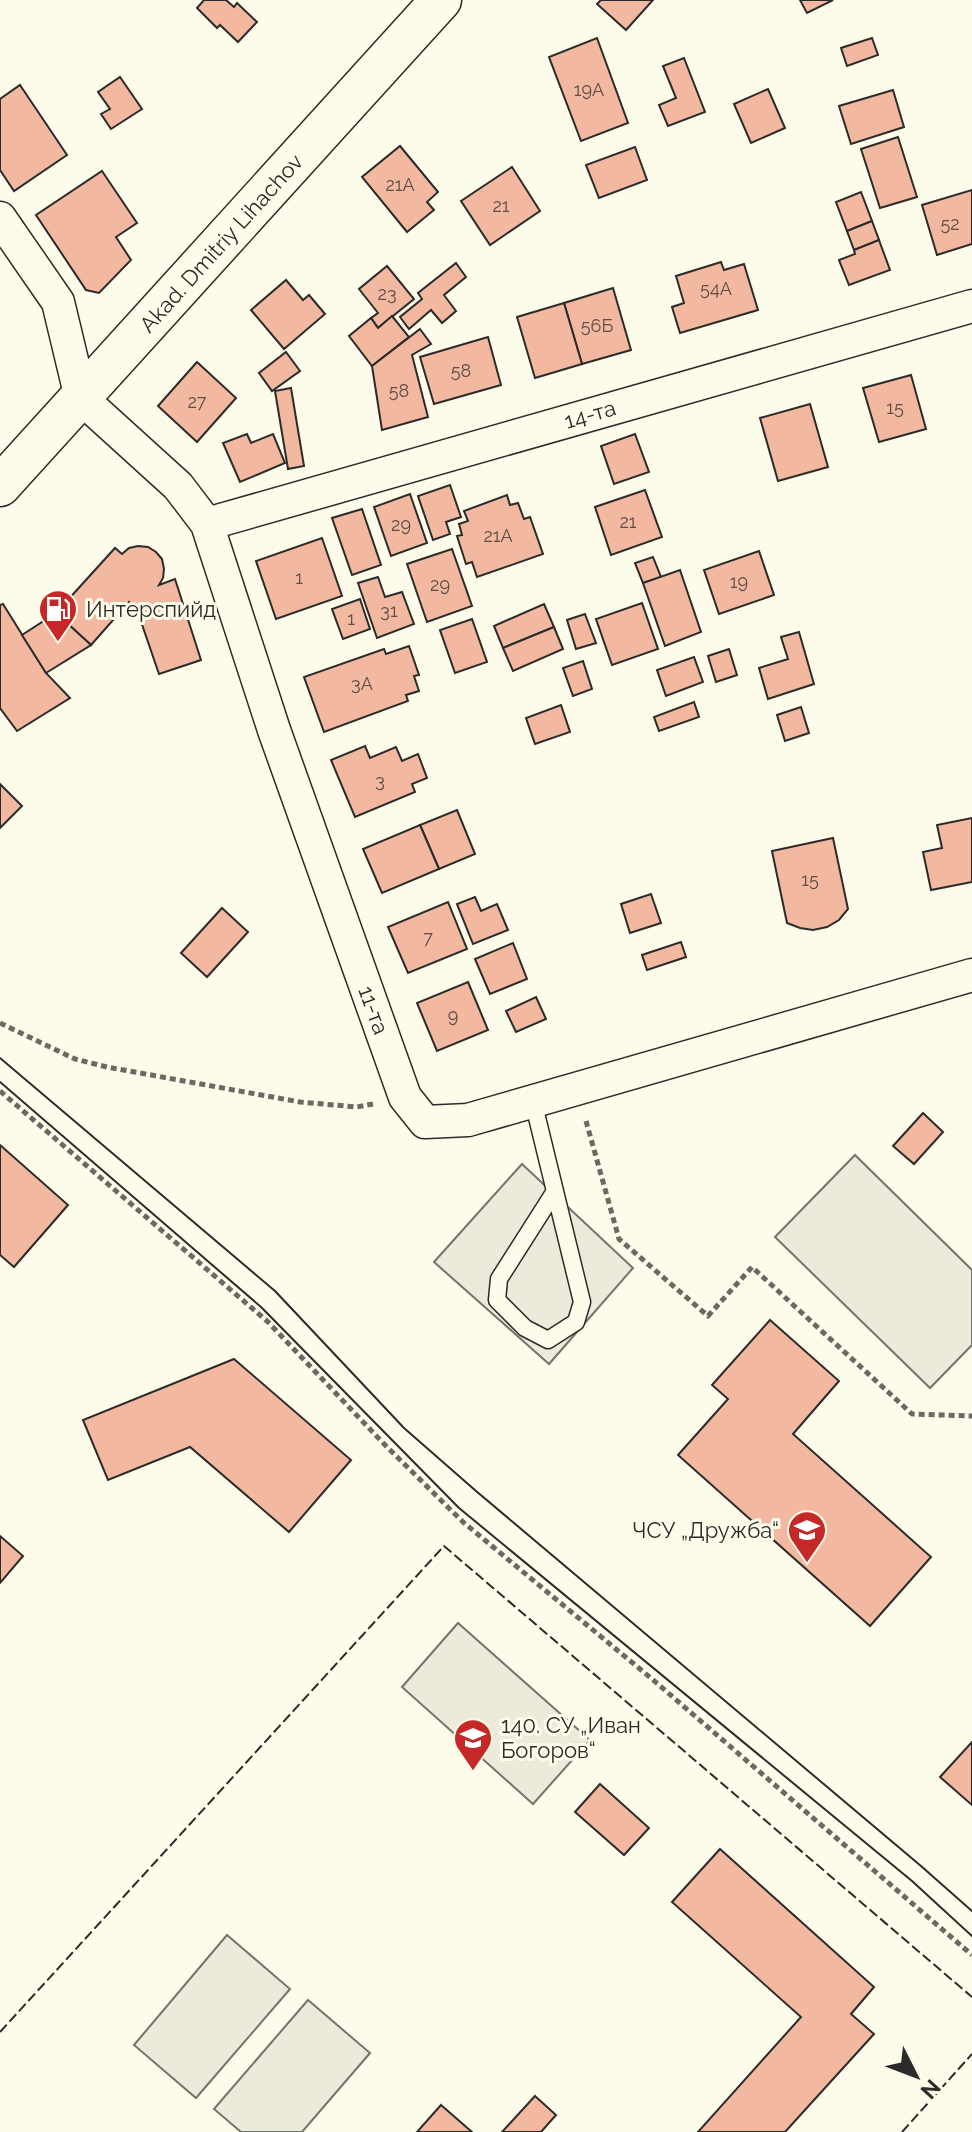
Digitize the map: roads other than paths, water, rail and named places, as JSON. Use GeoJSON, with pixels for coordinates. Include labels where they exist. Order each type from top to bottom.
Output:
{"type":"FeatureCollection","features":[{"type":"Feature","properties":{"kind":"street","name":"Akad. Dmitriy Lihachov"},"geometry":{"type":"LineString","coordinates":[[0,486],[441,0]]}},
{"type":"Feature","properties":{"kind":"street"},"geometry":{"type":"LineString","coordinates":[[0,218],[58,302],[81,398]]}},
{"type":"Feature","properties":{"kind":"street","name":"14-та"},"geometry":{"type":"LineString","coordinates":[[207,524],[972,306]]}},
{"type":"Feature","properties":{"kind":"street","name":"11-та"},"geometry":{"type":"LineString","coordinates":[[81,398],[178,486],[207,524],[274,730],[405,1097],[425,1122],[468,1120],[972,975]]}},
{"type":"Feature","properties":{"kind":"lane"},"geometry":{"type":"LineString","coordinates":[[533,1101],[555,1191],[582,1302],[576,1322],[548,1340],[525,1328],[497,1300],[499,1279],[555,1191]]}},
{"type":"Feature","properties":{"kind":"tram line"},"geometry":{"type":"LineString","coordinates":[[0,1058],[275,1291],[404,1428],[972,1911]]}},
{"type":"Feature","properties":{"kind":"tram line"},"geometry":{"type":"LineString","coordinates":[[0,1082],[261,1307],[459,1508],[912,1881],[972,1936]]}},
{"type":"Feature","properties":{"kind":"place","name":"Интерспийд"},"geometry":{"type":"Point","coordinates":[58,643]}},
{"type":"Feature","properties":{"kind":"place","name":"ЧСУ „Дружба“"},"geometry":{"type":"Point","coordinates":[807,1564]}},
{"type":"Feature","properties":{"kind":"place","name":"140. СУ „Иван Богоров“"},"geometry":{"type":"Point","coordinates":[473,1772]}}]}
